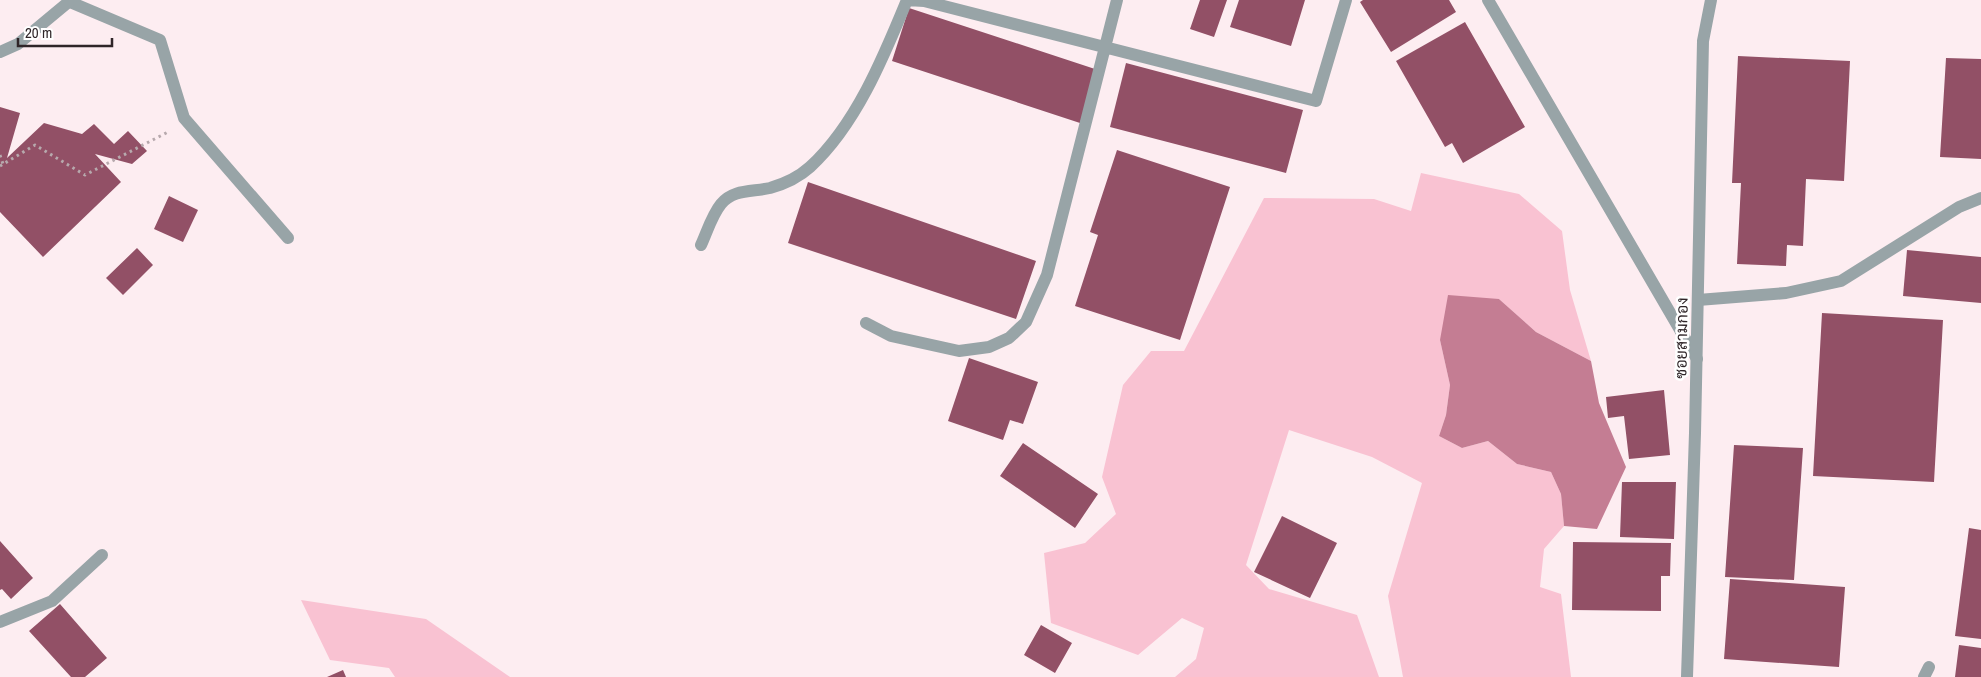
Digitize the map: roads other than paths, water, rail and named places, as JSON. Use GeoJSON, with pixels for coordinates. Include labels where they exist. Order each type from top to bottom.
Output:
{"type":"FeatureCollection","features":[{"type":"Feature","properties":{"kind":"street"},"geometry":{"type":"LineString","coordinates":[[701,245],[720,205],[731,194],[770,187],[793,179],[810,167],[843,130],[883,58],[907,0],[924,1],[1316,101],[1346,0]]}},
{"type":"Feature","properties":{"kind":"street"},"geometry":{"type":"LineString","coordinates":[[866,323],[891,336],[959,351],[989,347],[1009,338],[1026,322],[1048,275],[1117,0]]}},
{"type":"Feature","properties":{"kind":"street"},"geometry":{"type":"LineString","coordinates":[[1488,0],[1697,359]]}},
{"type":"Feature","properties":{"kind":"street","name":"ซอยสามกอง"},"geometry":{"type":"LineString","coordinates":[[1687,677],[1697,359],[1703,41],[1711,0]]}},
{"type":"Feature","properties":{"kind":"street"},"geometry":{"type":"LineString","coordinates":[[0,52],[18,44],[71,1],[160,40],[184,118],[288,238]]}},
{"type":"Feature","properties":{"kind":"street"},"geometry":{"type":"LineString","coordinates":[[1698,300],[1786,293],[1841,281],[1959,207],[1981,198]]}},
{"type":"Feature","properties":{"kind":"street"},"geometry":{"type":"LineString","coordinates":[[0,622],[52,601],[102,555]]}}]}
